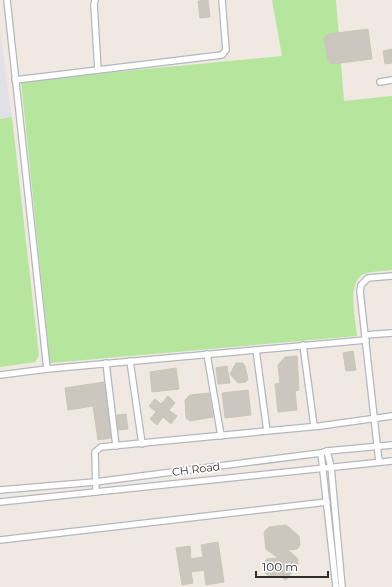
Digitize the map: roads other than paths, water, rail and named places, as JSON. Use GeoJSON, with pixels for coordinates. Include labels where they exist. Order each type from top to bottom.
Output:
{"type":"FeatureCollection","features":[{"type":"Feature","properties":{"kind":"street"},"geometry":{"type":"LineString","coordinates":[[7,0],[47,369]]}},
{"type":"Feature","properties":{"kind":"street"},"geometry":{"type":"LineString","coordinates":[[95,0],[94,5],[98,70]]}},
{"type":"Feature","properties":{"kind":"street"},"geometry":{"type":"LineString","coordinates":[[15,80],[222,55],[226,50],[222,0]]}},
{"type":"Feature","properties":{"kind":"street"},"geometry":{"type":"LineString","coordinates":[[380,82],[392,80]]}},
{"type":"Feature","properties":{"kind":"street"},"geometry":{"type":"LineString","coordinates":[[379,462],[361,285],[368,278],[392,276]]}},
{"type":"Feature","properties":{"kind":"street"},"geometry":{"type":"LineString","coordinates":[[0,375],[106,363],[303,346],[392,333]]}},
{"type":"Feature","properties":{"kind":"street"},"geometry":{"type":"LineString","coordinates":[[303,346],[314,426]]}},
{"type":"Feature","properties":{"kind":"street"},"geometry":{"type":"LineString","coordinates":[[256,350],[267,431]]}},
{"type":"Feature","properties":{"kind":"street"},"geometry":{"type":"LineString","coordinates":[[207,354],[221,436]]}},
{"type":"Feature","properties":{"kind":"street"},"geometry":{"type":"LineString","coordinates":[[130,361],[142,444]]}},
{"type":"Feature","properties":{"kind":"street"},"geometry":{"type":"LineString","coordinates":[[106,363],[116,446]]}},
{"type":"Feature","properties":{"kind":"street"},"geometry":{"type":"LineString","coordinates":[[96,492],[95,452],[101,447],[221,436],[392,416]]}},
{"type":"Feature","properties":{"kind":"street","name":"CH Road"},"geometry":{"type":"LineString","coordinates":[[0,490],[96,482],[321,454],[327,451],[392,445]]}},
{"type":"Feature","properties":{"kind":"street"},"geometry":{"type":"LineString","coordinates":[[327,451],[331,467],[342,587]]}},
{"type":"Feature","properties":{"kind":"street"},"geometry":{"type":"LineString","coordinates":[[321,454],[336,587]]}},
{"type":"Feature","properties":{"kind":"street","name":"CH Road"},"geometry":{"type":"LineString","coordinates":[[0,502],[392,461]]}},
{"type":"Feature","properties":{"kind":"street"},"geometry":{"type":"LineString","coordinates":[[0,540],[327,502]]}}]}
